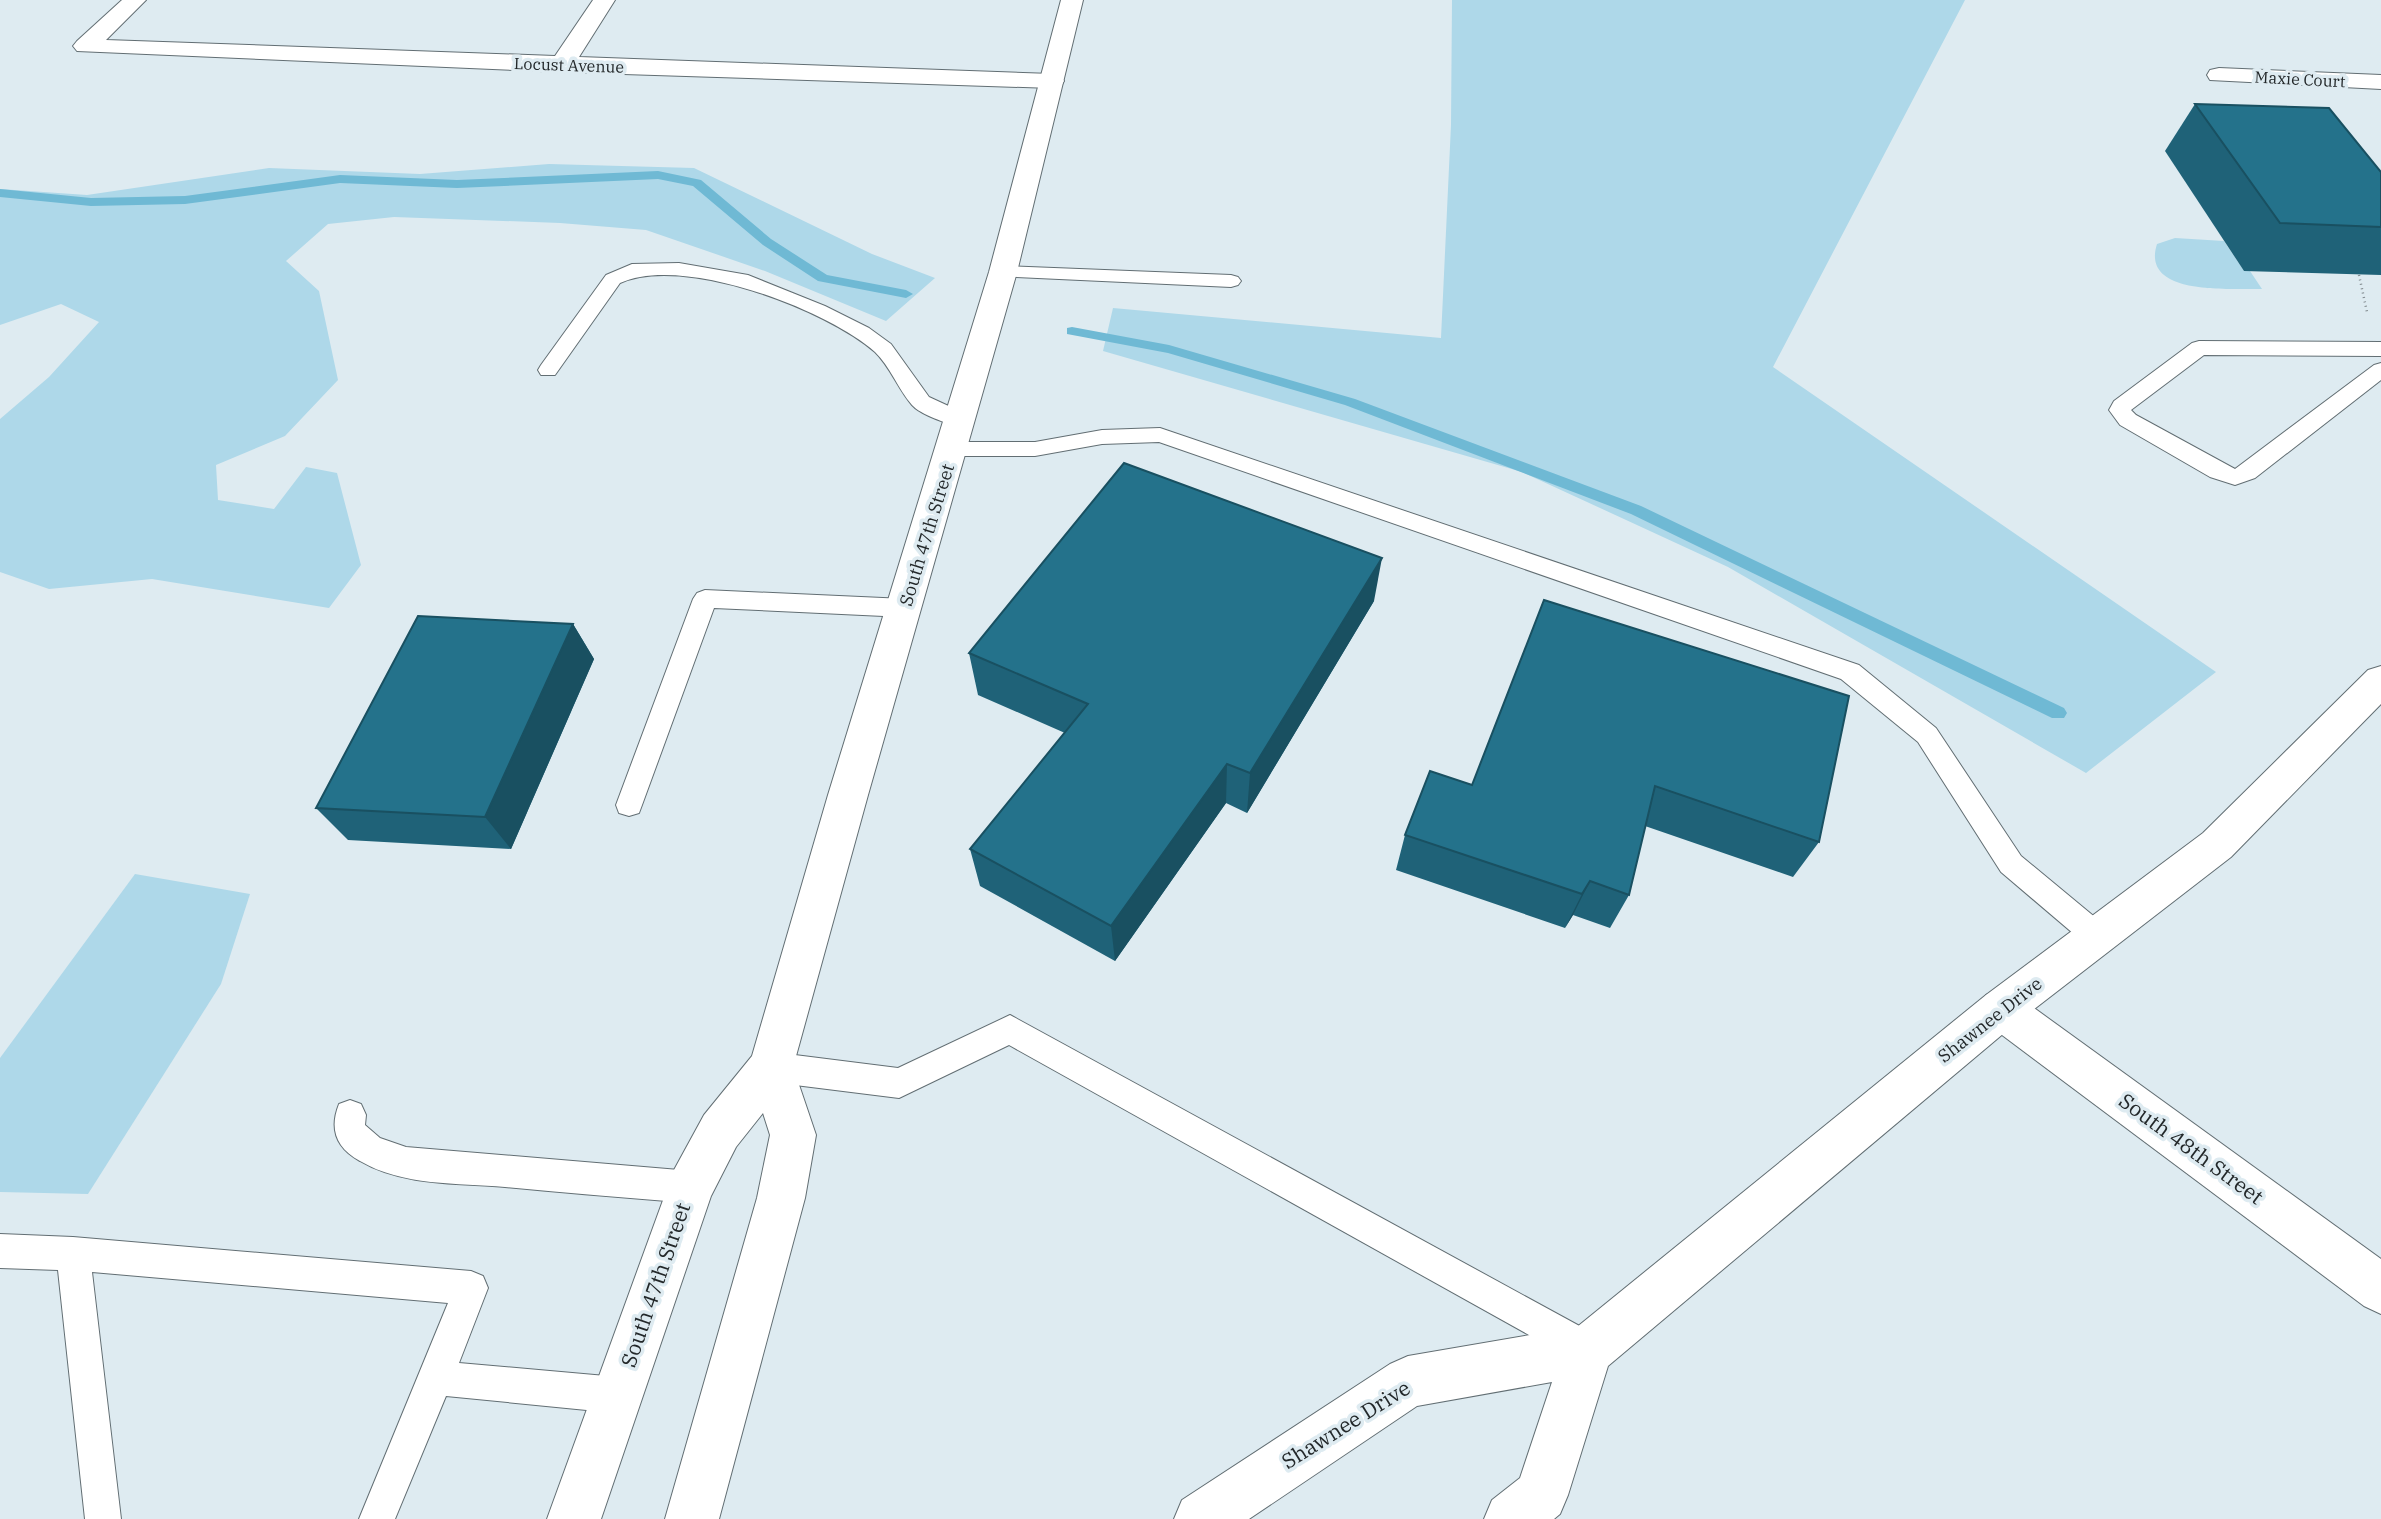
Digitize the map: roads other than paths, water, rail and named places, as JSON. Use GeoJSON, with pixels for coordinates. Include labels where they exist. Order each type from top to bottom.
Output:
{"type":"FeatureCollection","features":[{"type":"Feature","properties":{"kind":"main road","name":"Locust Avenue"},"geometry":{"type":"LineString","coordinates":[[135,0],[85,46],[1052,81]]}},
{"type":"Feature","properties":{"kind":"main road"},"geometry":{"type":"LineString","coordinates":[[561,65],[604,0]]}},
{"type":"Feature","properties":{"kind":"main road","name":"South 47th Street"},"geometry":{"type":"LineString","coordinates":[[574,1519],[691,1187],[720,1131],[771,1067],[848,795],[1003,272],[1072,0]]}},
{"type":"Feature","properties":{"kind":"main road","name":"Maxie Court"},"geometry":{"type":"LineString","coordinates":[[2219,75],[2381,82]]}},
{"type":"Feature","properties":{"kind":"main road","name":"Shawnee Drive"},"geometry":{"type":"LineString","coordinates":[[1200,1519],[1408,1382],[1588,1350],[2001,1009],[2217,845],[2381,680]]}},
{"type":"Feature","properties":{"kind":"main road","name":"South 48th Street"},"geometry":{"type":"LineString","coordinates":[[2001,1009],[2381,1289]]}},
{"type":"Feature","properties":{"kind":"main road"},"geometry":{"type":"LineString","coordinates":[[700,1508],[781,1198],[793,1135],[771,1067]]}},
{"type":"Feature","properties":{"kind":"main road"},"geometry":{"type":"LineString","coordinates":[[1511,1519],[1541,1495],[1588,1350]]}},
{"type":"Feature","properties":{"kind":"lane"},"geometry":{"type":"LineString","coordinates":[[548,370],[613,279],[632,270],[680,269],[741,279],[818,310],[862,333],[884,349],[921,402],[956,434],[1035,449],[1102,437],[1160,435],[1850,672],[1927,735],[2011,864],[2098,937]]}},
{"type":"Feature","properties":{"kind":"lane"},"geometry":{"type":"LineString","coordinates":[[1003,272],[1231,281]]}},
{"type":"Feature","properties":{"kind":"lane"},"geometry":{"type":"LineString","coordinates":[[2381,349],[2199,348],[2120,410],[2128,420],[2218,472],[2235,477],[2247,473],[2381,370]]}},
{"type":"Feature","properties":{"kind":"lane"},"geometry":{"type":"LineString","coordinates":[[629,805],[705,598],[905,608]]}},
{"type":"Feature","properties":{"kind":"lane"},"geometry":{"type":"LineString","coordinates":[[771,1067],[899,1083],[1010,1029],[1588,1350]]}},
{"type":"Feature","properties":{"kind":"lane"},"geometry":{"type":"LineString","coordinates":[[350,1115],[349,1132],[370,1150],[406,1163],[691,1187]]}},
{"type":"Feature","properties":{"kind":"lane"},"geometry":{"type":"LineString","coordinates":[[0,1251],[73,1254],[471,1288],[377,1519]]}},
{"type":"Feature","properties":{"kind":"lane"},"geometry":{"type":"LineString","coordinates":[[73,1254],[103,1519]]}},
{"type":"Feature","properties":{"kind":"lane"},"geometry":{"type":"LineString","coordinates":[[436,1378],[617,1395]]}},
{"type":"Feature","properties":{"kind":"waterway"},"geometry":{"type":"LineString","coordinates":[[0,193],[91,202],[185,200],[340,179],[457,184],[658,175],[697,183],[767,242],[823,278],[906,294]]}},
{"type":"Feature","properties":{"kind":"waterway"},"geometry":{"type":"LineString","coordinates":[[1072,331],[1169,349],[1350,402],[1636,510],[2058,713]]}}]}
